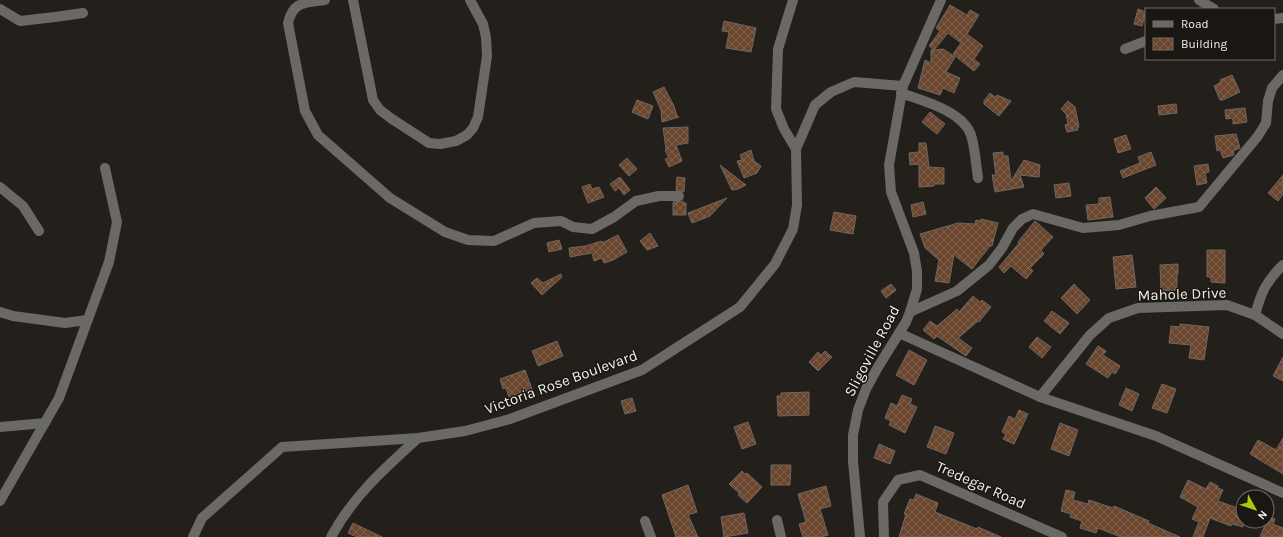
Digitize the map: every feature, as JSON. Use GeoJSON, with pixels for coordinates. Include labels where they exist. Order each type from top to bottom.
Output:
{"type":"FeatureCollection","features":[{"type":"Feature","properties":{"kind":"street"},"geometry":{"type":"LineString","coordinates":[[325,0],[297,6],[291,12],[288,23],[304,111],[318,135],[390,198],[446,232],[468,240],[494,241],[534,223],[561,221],[573,227],[592,230],[614,217],[636,201],[659,196],[679,196]]}},
{"type":"Feature","properties":{"kind":"street"},"geometry":{"type":"LineString","coordinates":[[353,0],[373,100],[380,110],[417,137],[429,143],[440,144],[456,141],[467,135],[473,128],[478,117],[487,56],[486,37],[483,24],[470,0]]}},
{"type":"Feature","properties":{"kind":"street"},"geometry":{"type":"LineString","coordinates":[[793,0],[778,49],[776,109],[784,129],[796,149]]}},
{"type":"Feature","properties":{"kind":"street","name":"Sligoville Road"},"geometry":{"type":"LineString","coordinates":[[860,537],[853,461],[853,435],[858,410],[869,384],[910,312],[916,289],[917,271],[914,254],[891,192],[889,165],[902,89],[941,0]]}},
{"type":"Feature","properties":{"kind":"street"},"geometry":{"type":"LineString","coordinates":[[1200,4],[1211,8]]}},
{"type":"Feature","properties":{"kind":"street"},"geometry":{"type":"LineString","coordinates":[[0,9],[20,21],[83,13]]}},
{"type":"Feature","properties":{"kind":"street"},"geometry":{"type":"LineString","coordinates":[[1125,49],[1145,41]]}},
{"type":"Feature","properties":{"kind":"street"},"geometry":{"type":"LineString","coordinates":[[910,312],[957,291],[989,265],[1002,248],[1013,228],[1022,219],[1033,214],[1083,228],[1119,225],[1150,216],[1199,207],[1258,136],[1266,123],[1268,101],[1272,88],[1283,75]]}},
{"type":"Feature","properties":{"kind":"street","name":"Victoria Rose Boulevard"},"geometry":{"type":"LineString","coordinates":[[193,537],[202,518],[282,447],[418,438],[466,431],[510,419],[642,370],[740,308],[775,264],[793,229],[797,204],[796,149],[815,105],[831,92],[854,82],[902,89],[959,118],[970,134],[978,178]]}},
{"type":"Feature","properties":{"kind":"street"},"geometry":{"type":"LineString","coordinates":[[0,502],[59,398],[109,262],[116,222],[105,168]]}},
{"type":"Feature","properties":{"kind":"street"},"geometry":{"type":"LineString","coordinates":[[0,187],[23,206],[39,231]]}},
{"type":"Feature","properties":{"kind":"street"},"geometry":{"type":"LineString","coordinates":[[1255,315],[1261,294],[1272,275],[1283,265]]}},
{"type":"Feature","properties":{"kind":"street","name":"Mahole Drive"},"geometry":{"type":"LineString","coordinates":[[1040,397],[1090,335],[1109,318],[1138,308],[1227,304],[1255,315],[1283,334]]}},
{"type":"Feature","properties":{"kind":"street"},"geometry":{"type":"LineString","coordinates":[[0,312],[13,316],[65,323],[87,320]]}},
{"type":"Feature","properties":{"kind":"street"},"geometry":{"type":"LineString","coordinates":[[899,333],[1040,397],[1156,436],[1283,494]]}},
{"type":"Feature","properties":{"kind":"street"},"geometry":{"type":"LineString","coordinates":[[0,427],[45,423]]}},
{"type":"Feature","properties":{"kind":"street"},"geometry":{"type":"LineString","coordinates":[[331,537],[338,523],[367,486],[418,438]]}},
{"type":"Feature","properties":{"kind":"street","name":"Tredegar Road"},"geometry":{"type":"LineString","coordinates":[[884,537],[883,502],[898,480],[920,475],[1062,537]]}},
{"type":"Feature","properties":{"kind":"street"},"geometry":{"type":"LineString","coordinates":[[777,520],[781,537]]}},
{"type":"Feature","properties":{"kind":"street"},"geometry":{"type":"LineString","coordinates":[[645,521],[651,537]]}},
{"type":"Feature","properties":{"kind":"building"},"geometry":{"type":"Polygon","coordinates":[[[950,5],[967,15],[970,10],[979,15],[967,34],[983,46],[974,59],[980,64],[974,71],[953,54],[961,43],[948,33],[934,50],[929,46],[940,31],[936,28],[950,5]]]}},
{"type":"Feature","properties":{"kind":"building"},"geometry":{"type":"Polygon","coordinates":[[[1138,9],[1145,12],[1142,26],[1134,24],[1138,9]]]}},
{"type":"Feature","properties":{"kind":"building"},"geometry":{"type":"Polygon","coordinates":[[[724,21],[756,28],[751,52],[726,48],[729,32],[722,31],[724,21]]]}},
{"type":"Feature","properties":{"kind":"building"},"geometry":{"type":"Polygon","coordinates":[[[943,49],[955,57],[946,72],[960,78],[954,93],[943,88],[940,95],[918,88],[925,60],[931,63],[931,50],[943,49]]]}},
{"type":"Feature","properties":{"kind":"building"},"geometry":{"type":"Polygon","coordinates":[[[1232,75],[1240,92],[1220,100],[1214,86],[1221,82],[1220,80],[1232,75]]]}},
{"type":"Feature","properties":{"kind":"building"},"geometry":{"type":"Polygon","coordinates":[[[664,87],[674,106],[677,116],[679,117],[662,122],[661,110],[653,92],[664,87]]]}},
{"type":"Feature","properties":{"kind":"building"},"geometry":{"type":"Polygon","coordinates":[[[990,93],[995,97],[997,95],[1011,101],[999,116],[984,104],[984,101],[990,93]]]}},
{"type":"Feature","properties":{"kind":"building"},"geometry":{"type":"Polygon","coordinates":[[[637,100],[653,106],[648,119],[632,112],[637,100]]]}},
{"type":"Feature","properties":{"kind":"building"},"geometry":{"type":"Polygon","coordinates":[[[1068,101],[1075,107],[1079,127],[1077,127],[1078,130],[1067,132],[1065,125],[1068,124],[1066,114],[1061,109],[1068,101]]]}},
{"type":"Feature","properties":{"kind":"building"},"geometry":{"type":"Polygon","coordinates":[[[1176,104],[1177,113],[1159,115],[1158,106],[1176,104]]]}},
{"type":"Feature","properties":{"kind":"building"},"geometry":{"type":"Polygon","coordinates":[[[1245,108],[1247,122],[1233,124],[1233,118],[1226,119],[1225,110],[1245,108]]]}},
{"type":"Feature","properties":{"kind":"building"},"geometry":{"type":"Polygon","coordinates":[[[930,112],[945,124],[937,134],[922,122],[930,112]]]}},
{"type":"Feature","properties":{"kind":"building"},"geometry":{"type":"Polygon","coordinates":[[[688,127],[688,143],[676,145],[682,161],[669,167],[665,159],[669,158],[665,150],[663,128],[688,127]]]}},
{"type":"Feature","properties":{"kind":"building"},"geometry":{"type":"Polygon","coordinates":[[[1236,134],[1240,148],[1233,151],[1234,155],[1223,158],[1220,150],[1217,151],[1215,136],[1236,134]]]}},
{"type":"Feature","properties":{"kind":"building"},"geometry":{"type":"Polygon","coordinates":[[[1126,135],[1131,149],[1118,153],[1114,139],[1126,135]]]}},
{"type":"Feature","properties":{"kind":"building"},"geometry":{"type":"Polygon","coordinates":[[[919,143],[926,143],[929,167],[944,168],[944,184],[919,187],[919,164],[910,165],[909,153],[919,152],[919,143]]]}},
{"type":"Feature","properties":{"kind":"building"},"geometry":{"type":"Polygon","coordinates":[[[751,150],[754,161],[761,166],[757,173],[744,178],[737,161],[742,160],[740,155],[751,150]]]}},
{"type":"Feature","properties":{"kind":"building"},"geometry":{"type":"Polygon","coordinates":[[[1003,152],[1003,156],[1008,156],[1011,181],[1024,160],[1040,165],[1039,177],[1020,175],[1024,187],[995,192],[992,175],[996,175],[993,153],[1003,152]]]}},
{"type":"Feature","properties":{"kind":"building"},"geometry":{"type":"Polygon","coordinates":[[[1151,152],[1156,165],[1123,178],[1120,171],[1140,163],[1138,157],[1151,152]]]}},
{"type":"Feature","properties":{"kind":"building"},"geometry":{"type":"Polygon","coordinates":[[[627,158],[637,169],[629,176],[619,165],[627,158]]]}},
{"type":"Feature","properties":{"kind":"building"},"geometry":{"type":"Polygon","coordinates":[[[1208,164],[1209,172],[1205,173],[1207,183],[1197,185],[1194,166],[1208,164]]]}},
{"type":"Feature","properties":{"kind":"building"},"geometry":{"type":"Polygon","coordinates":[[[720,165],[746,185],[732,190],[720,165]]]}},
{"type":"Feature","properties":{"kind":"building"},"geometry":{"type":"Polygon","coordinates":[[[1283,175],[1283,194],[1278,201],[1268,193],[1283,175]]]}},
{"type":"Feature","properties":{"kind":"building"},"geometry":{"type":"Polygon","coordinates":[[[620,177],[630,190],[624,195],[619,188],[615,191],[610,184],[620,177]]]}},
{"type":"Feature","properties":{"kind":"building"},"geometry":{"type":"Polygon","coordinates":[[[677,177],[685,178],[684,192],[676,190],[677,177]]]}},
{"type":"Feature","properties":{"kind":"building"},"geometry":{"type":"Polygon","coordinates":[[[1069,183],[1071,196],[1056,198],[1054,185],[1069,183]]]}},
{"type":"Feature","properties":{"kind":"building"},"geometry":{"type":"Polygon","coordinates":[[[590,184],[592,189],[599,187],[604,197],[588,203],[582,187],[590,184]]]}},
{"type":"Feature","properties":{"kind":"building"},"geometry":{"type":"Polygon","coordinates":[[[1156,187],[1166,198],[1154,209],[1145,198],[1156,187]]]}},
{"type":"Feature","properties":{"kind":"building"},"geometry":{"type":"Polygon","coordinates":[[[1110,197],[1113,217],[1088,220],[1086,205],[1099,204],[1099,198],[1110,197]]]}},
{"type":"Feature","properties":{"kind":"building"},"geometry":{"type":"Polygon","coordinates":[[[727,198],[710,216],[692,223],[688,213],[727,198]]]}},
{"type":"Feature","properties":{"kind":"building"},"geometry":{"type":"Polygon","coordinates":[[[683,201],[683,203],[686,203],[686,215],[673,215],[673,202],[683,201]]]}},
{"type":"Feature","properties":{"kind":"building"},"geometry":{"type":"Polygon","coordinates":[[[923,202],[926,214],[913,217],[911,205],[923,202]]]}},
{"type":"Feature","properties":{"kind":"building"},"geometry":{"type":"Polygon","coordinates":[[[834,212],[856,216],[853,234],[830,230],[834,212]]]}},
{"type":"Feature","properties":{"kind":"building"},"geometry":{"type":"Polygon","coordinates":[[[981,219],[998,223],[992,246],[990,246],[972,269],[954,255],[949,283],[935,281],[939,260],[925,248],[920,234],[958,223],[975,224],[976,220],[981,221],[981,219]]]}},
{"type":"Feature","properties":{"kind":"building"},"geometry":{"type":"Polygon","coordinates":[[[1035,221],[1053,237],[1041,250],[1044,254],[1030,268],[1033,271],[1026,279],[1011,266],[1004,273],[999,267],[1035,221]]]}},
{"type":"Feature","properties":{"kind":"building"},"geometry":{"type":"Polygon","coordinates":[[[650,233],[658,246],[647,250],[640,241],[650,233]]]}},
{"type":"Feature","properties":{"kind":"building"},"geometry":{"type":"Polygon","coordinates":[[[618,235],[627,252],[613,260],[604,263],[602,258],[594,261],[592,253],[570,257],[569,248],[585,246],[602,241],[602,243],[618,235]]]}},
{"type":"Feature","properties":{"kind":"building"},"geometry":{"type":"Polygon","coordinates":[[[559,240],[562,249],[549,252],[547,243],[559,240]]]}},
{"type":"Feature","properties":{"kind":"building"},"geometry":{"type":"Polygon","coordinates":[[[1207,250],[1225,250],[1225,283],[1211,282],[1211,277],[1207,277],[1207,250]]]}},
{"type":"Feature","properties":{"kind":"building"},"geometry":{"type":"Polygon","coordinates":[[[1132,255],[1136,287],[1116,289],[1113,257],[1132,255]]]}},
{"type":"Feature","properties":{"kind":"building"},"geometry":{"type":"Polygon","coordinates":[[[1178,264],[1177,290],[1161,291],[1160,265],[1178,264]]]}},
{"type":"Feature","properties":{"kind":"building"},"geometry":{"type":"Polygon","coordinates":[[[561,274],[562,277],[542,295],[531,283],[537,278],[543,283],[561,274]]]}},
{"type":"Feature","properties":{"kind":"building"},"geometry":{"type":"Polygon","coordinates":[[[891,284],[896,290],[886,298],[881,291],[891,284]]]}},
{"type":"Feature","properties":{"kind":"building"},"geometry":{"type":"Polygon","coordinates":[[[1074,284],[1090,300],[1077,314],[1061,298],[1074,284]]]}},
{"type":"Feature","properties":{"kind":"building"},"geometry":{"type":"Polygon","coordinates":[[[973,296],[980,302],[982,300],[991,307],[979,322],[978,321],[958,338],[972,348],[966,356],[937,336],[934,339],[923,330],[930,321],[937,326],[957,309],[959,312],[973,296]]]}},
{"type":"Feature","properties":{"kind":"building"},"geometry":{"type":"Polygon","coordinates":[[[1052,311],[1069,323],[1060,334],[1044,321],[1052,311]]]}},
{"type":"Feature","properties":{"kind":"building"},"geometry":{"type":"Polygon","coordinates":[[[1180,324],[1209,327],[1204,360],[1189,358],[1191,345],[1169,343],[1171,326],[1180,327],[1180,324]]]}},
{"type":"Feature","properties":{"kind":"building"},"geometry":{"type":"Polygon","coordinates":[[[1037,337],[1051,347],[1042,358],[1029,347],[1037,337]]]}},
{"type":"Feature","properties":{"kind":"building"},"geometry":{"type":"Polygon","coordinates":[[[557,341],[563,356],[538,366],[532,351],[557,341]]]}},
{"type":"Feature","properties":{"kind":"building"},"geometry":{"type":"Polygon","coordinates":[[[1098,346],[1106,351],[1103,355],[1120,366],[1115,374],[1112,372],[1108,378],[1086,364],[1098,346]]]}},
{"type":"Feature","properties":{"kind":"building"},"geometry":{"type":"Polygon","coordinates":[[[909,350],[927,360],[914,385],[896,375],[909,350]]]}},
{"type":"Feature","properties":{"kind":"building"},"geometry":{"type":"Polygon","coordinates":[[[825,351],[832,357],[818,371],[809,362],[818,352],[821,355],[825,351]]]}},
{"type":"Feature","properties":{"kind":"building"},"geometry":{"type":"Polygon","coordinates":[[[1283,357],[1283,381],[1273,376],[1283,357]]]}},
{"type":"Feature","properties":{"kind":"building"},"geometry":{"type":"Polygon","coordinates":[[[525,370],[532,389],[509,397],[506,388],[503,389],[500,379],[525,370]]]}},
{"type":"Feature","properties":{"kind":"building"},"geometry":{"type":"Polygon","coordinates":[[[1162,384],[1176,389],[1167,413],[1152,408],[1162,384]]]}},
{"type":"Feature","properties":{"kind":"building"},"geometry":{"type":"Polygon","coordinates":[[[1126,388],[1139,394],[1132,411],[1119,405],[1126,388]]]}},
{"type":"Feature","properties":{"kind":"building"},"geometry":{"type":"Polygon","coordinates":[[[809,392],[809,415],[778,416],[777,396],[781,396],[781,393],[809,392]]]}},
{"type":"Feature","properties":{"kind":"building"},"geometry":{"type":"Polygon","coordinates":[[[902,395],[912,399],[910,404],[917,407],[905,433],[889,425],[891,421],[885,418],[891,403],[897,406],[902,395]]]}},
{"type":"Feature","properties":{"kind":"building"},"geometry":{"type":"Polygon","coordinates":[[[632,398],[636,411],[625,414],[621,401],[632,398]]]}},
{"type":"Feature","properties":{"kind":"building"},"geometry":{"type":"Polygon","coordinates":[[[1019,410],[1028,414],[1014,444],[1003,439],[1006,434],[1002,432],[1009,416],[1015,419],[1019,410]]]}},
{"type":"Feature","properties":{"kind":"building"},"geometry":{"type":"Polygon","coordinates":[[[748,422],[756,444],[742,449],[734,427],[748,422]]]}},
{"type":"Feature","properties":{"kind":"building"},"geometry":{"type":"Polygon","coordinates":[[[1060,423],[1078,430],[1069,456],[1051,449],[1060,423]]]}},
{"type":"Feature","properties":{"kind":"building"},"geometry":{"type":"Polygon","coordinates":[[[935,426],[954,433],[946,454],[927,447],[935,426]]]}},
{"type":"Feature","properties":{"kind":"building"},"geometry":{"type":"Polygon","coordinates":[[[1283,438],[1283,474],[1250,454],[1258,440],[1276,450],[1283,438]]]}},
{"type":"Feature","properties":{"kind":"building"},"geometry":{"type":"Polygon","coordinates":[[[879,444],[895,451],[890,464],[874,458],[879,444]]]}},
{"type":"Feature","properties":{"kind":"building"},"geometry":{"type":"Polygon","coordinates":[[[771,465],[791,465],[790,485],[771,485],[771,465]]]}},
{"type":"Feature","properties":{"kind":"building"},"geometry":{"type":"Polygon","coordinates":[[[742,471],[745,474],[747,473],[762,487],[747,503],[729,484],[742,471]]]}},
{"type":"Feature","properties":{"kind":"building"},"geometry":{"type":"Polygon","coordinates":[[[1188,480],[1206,489],[1210,482],[1218,486],[1218,488],[1223,490],[1218,501],[1235,507],[1235,525],[1232,524],[1231,526],[1210,518],[1203,537],[1193,537],[1199,522],[1192,519],[1198,507],[1180,497],[1188,480]]]}},
{"type":"Feature","properties":{"kind":"building"},"geometry":{"type":"Polygon","coordinates":[[[688,485],[697,512],[688,515],[698,537],[676,537],[662,495],[688,485]]]}},
{"type":"Feature","properties":{"kind":"building"},"geometry":{"type":"Polygon","coordinates":[[[826,486],[831,506],[820,509],[828,535],[821,537],[803,537],[799,524],[806,522],[798,494],[826,486]]]}},
{"type":"Feature","properties":{"kind":"building"},"geometry":{"type":"Polygon","coordinates":[[[1066,490],[1075,492],[1073,500],[1088,504],[1089,500],[1113,508],[1114,506],[1149,521],[1148,523],[1180,537],[1121,537],[1098,528],[1096,533],[1080,528],[1082,521],[1070,517],[1071,514],[1061,511],[1066,490]]]}},
{"type":"Feature","properties":{"kind":"building"},"geometry":{"type":"Polygon","coordinates":[[[916,494],[938,503],[935,512],[977,529],[978,527],[1001,537],[899,537],[906,514],[904,514],[910,499],[914,500],[916,494]]]}},
{"type":"Feature","properties":{"kind":"building"},"geometry":{"type":"Polygon","coordinates":[[[744,513],[748,533],[724,537],[721,517],[744,513]]]}},
{"type":"Feature","properties":{"kind":"building"},"geometry":{"type":"Polygon","coordinates":[[[353,523],[382,537],[357,537],[348,533],[353,523]]]}},
{"type":"Feature","properties":{"kind":"building"},"geometry":{"type":"Polygon","coordinates":[[[1275,525],[1283,528],[1283,537],[1260,537],[1263,529],[1275,529],[1275,525]]]}}]}
